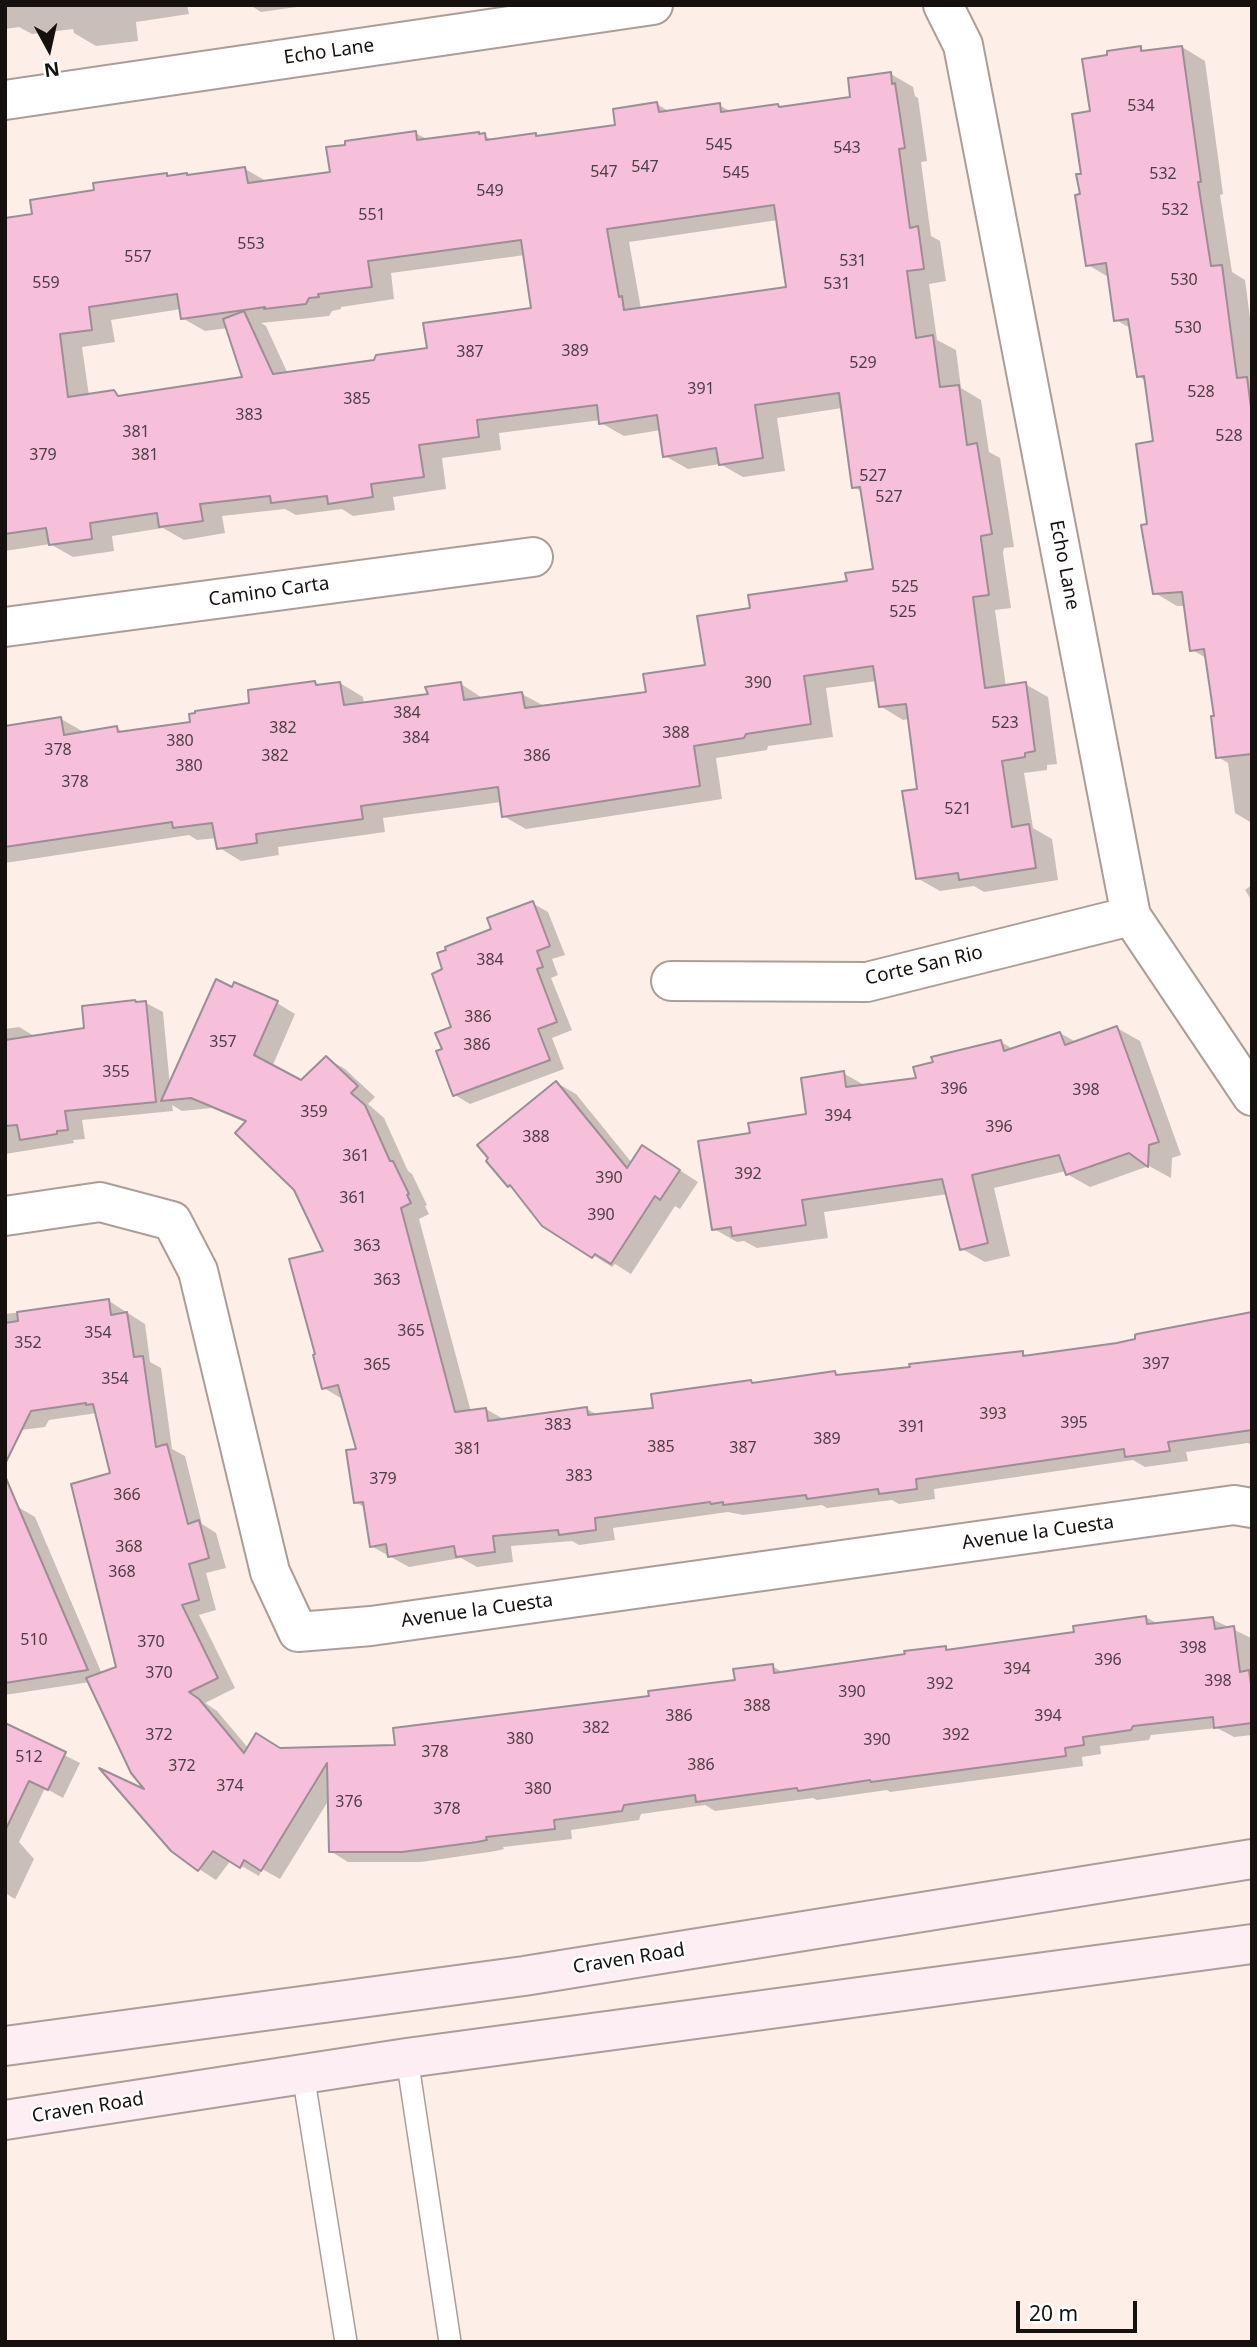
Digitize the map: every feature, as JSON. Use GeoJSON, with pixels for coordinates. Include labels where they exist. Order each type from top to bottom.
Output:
{"type":"FeatureCollection","features":[{"type":"Feature","properties":{"kind":"main road","name":"Craven Road"},"geometry":{"type":"LineString","coordinates":[[5,2046],[524,1976],[1252,1859]]}},
{"type":"Feature","properties":{"kind":"main road","name":"Craven Road"},"geometry":{"type":"LineString","coordinates":[[5,2120],[407,2058],[1252,1944]]}},
{"type":"Feature","properties":{"kind":"street","name":"Echo Lane"},"geometry":{"type":"LineString","coordinates":[[5,100],[653,5]]}},
{"type":"Feature","properties":{"kind":"street","name":"Echo Lane"},"geometry":{"type":"LineString","coordinates":[[943,5],[963,44],[1131,916],[1252,1096]]}},
{"type":"Feature","properties":{"kind":"street","name":"Camino Carta"},"geometry":{"type":"LineString","coordinates":[[5,627],[533,557]]}},
{"type":"Feature","properties":{"kind":"street","name":"Corte San Rio"},"geometry":{"type":"LineString","coordinates":[[671,981],[867,982],[1131,916]]}},
{"type":"Feature","properties":{"kind":"street","name":"Avenue la Cuesta"},"geometry":{"type":"LineString","coordinates":[[5,1216],[100,1202],[172,1221],[198,1271],[270,1572],[298,1632],[370,1626],[1234,1505],[1252,1508]]}},
{"type":"Feature","properties":{"kind":"lane"},"geometry":{"type":"LineString","coordinates":[[407,2058],[450,2342]]}},
{"type":"Feature","properties":{"kind":"lane"},"geometry":{"type":"LineString","coordinates":[[303,2074],[346,2342]]}},
{"type":"Feature","properties":{"kind":"building"},"geometry":{"type":"Polygon","coordinates":[[[1141,46],[1141,51],[1182,46],[1211,266],[1222,265],[1237,378],[1247,377],[1252,415],[1252,754],[1216,758],[1211,716],[1214,716],[1204,649],[1190,651],[1182,592],[1153,594],[1141,525],[1147,524],[1136,444],[1153,441],[1144,376],[1137,377],[1128,319],[1114,321],[1106,263],[1086,266],[1075,195],[1080,194],[1076,174],[1081,174],[1072,114],[1090,111],[1082,59],[1107,55],[1107,51],[1141,46]]]}},
{"type":"Feature","properties":{"kind":"building"},"geometry":{"type":"Polygon","coordinates":[[[891,72],[892,84],[895,83],[905,148],[899,149],[910,228],[918,226],[924,269],[907,271],[916,338],[933,335],[940,387],[959,385],[967,445],[977,443],[992,534],[981,536],[989,595],[973,597],[985,688],[1026,682],[1035,751],[1025,753],[1025,757],[1002,761],[1012,827],[1029,824],[1036,868],[959,880],[958,873],[916,879],[902,791],[917,789],[906,704],[879,707],[873,666],[804,676],[811,724],[746,734],[744,738],[694,746],[700,786],[502,817],[498,787],[361,806],[363,819],[256,834],[257,843],[217,849],[212,823],[173,828],[172,822],[5,847],[5,726],[61,717],[64,735],[117,726],[118,732],[190,722],[189,714],[195,711],[249,703],[248,690],[315,681],[316,685],[340,682],[344,705],[428,694],[425,687],[461,682],[464,700],[522,692],[525,708],[646,692],[643,674],[705,665],[697,616],[750,608],[748,595],[847,581],[845,573],[873,569],[860,487],[852,488],[839,393],[755,405],[763,458],[719,465],[716,448],[663,457],[657,415],[599,424],[597,405],[477,420],[479,437],[419,445],[424,477],[371,484],[373,497],[328,504],[327,496],[271,503],[270,496],[200,504],[203,521],[159,527],[157,513],[90,523],[92,539],[49,545],[46,528],[5,534],[5,218],[32,214],[30,200],[94,190],[93,183],[167,173],[167,176],[187,175],[245,167],[248,183],[330,172],[326,147],[345,145],[345,141],[416,131],[417,140],[479,132],[485,133],[486,140],[536,133],[536,136],[615,125],[613,109],[657,102],[659,112],[720,103],[721,112],[778,104],[779,107],[850,97],[848,78],[891,72]],[[774,205],[607,229],[619,297],[622,296],[624,310],[786,287],[774,205]],[[521,240],[368,261],[372,287],[318,294],[319,297],[309,298],[306,304],[264,309],[265,307],[181,319],[177,294],[89,307],[92,330],[60,334],[68,397],[114,390],[118,396],[242,377],[223,319],[244,311],[273,374],[374,360],[376,355],[427,348],[423,323],[531,308],[521,240]]]}},
{"type":"Feature","properties":{"kind":"building"},"geometry":{"type":"Polygon","coordinates":[[[533,901],[550,946],[537,951],[543,967],[537,969],[557,1022],[538,1029],[550,1060],[453,1096],[436,1051],[442,1049],[435,1033],[451,1027],[432,974],[442,969],[437,953],[446,950],[445,947],[491,929],[487,918],[533,901]]]}},
{"type":"Feature","properties":{"kind":"building"},"geometry":{"type":"Polygon","coordinates":[[[216,979],[232,987],[234,982],[278,1001],[254,1055],[301,1080],[326,1056],[358,1086],[351,1093],[365,1105],[390,1161],[393,1161],[409,1194],[407,1195],[411,1203],[401,1208],[455,1412],[486,1408],[488,1421],[587,1407],[588,1415],[653,1408],[651,1394],[835,1371],[836,1375],[910,1367],[909,1364],[1023,1351],[1023,1356],[1117,1343],[1135,1339],[1137,1334],[1252,1312],[1252,1430],[1168,1442],[1170,1451],[1125,1457],[1124,1449],[916,1479],[917,1489],[879,1494],[878,1489],[807,1499],[806,1495],[723,1505],[723,1502],[710,1502],[595,1518],[596,1530],[559,1535],[558,1530],[493,1536],[495,1552],[456,1557],[454,1546],[388,1557],[386,1544],[370,1547],[363,1502],[354,1503],[346,1450],[356,1449],[338,1385],[322,1389],[313,1355],[315,1354],[289,1259],[323,1251],[294,1190],[235,1133],[246,1121],[191,1098],[161,1101],[216,979]]]}},
{"type":"Feature","properties":{"kind":"building"},"geometry":{"type":"Polygon","coordinates":[[[146,1001],[156,1102],[65,1111],[68,1130],[20,1140],[17,1125],[5,1126],[5,1040],[84,1028],[82,1006],[146,1001]]]}},
{"type":"Feature","properties":{"kind":"building"},"geometry":{"type":"Polygon","coordinates":[[[1117,1026],[1159,1142],[1149,1145],[1148,1167],[1129,1153],[1066,1175],[1059,1155],[972,1175],[988,1243],[960,1250],[942,1179],[802,1200],[806,1225],[732,1236],[731,1227],[712,1230],[698,1141],[750,1133],[748,1123],[806,1114],[801,1078],[844,1071],[846,1087],[916,1078],[913,1067],[933,1062],[931,1057],[1001,1040],[1004,1051],[1060,1032],[1065,1045],[1117,1026]]]}},
{"type":"Feature","properties":{"kind":"building"},"geometry":{"type":"Polygon","coordinates":[[[556,1081],[627,1168],[642,1145],[680,1170],[660,1200],[655,1196],[611,1264],[595,1254],[592,1258],[542,1226],[510,1185],[508,1187],[486,1161],[488,1158],[477,1145],[556,1081]]]}},
{"type":"Feature","properties":{"kind":"building"},"geometry":{"type":"Polygon","coordinates":[[[109,1299],[111,1315],[127,1312],[134,1357],[143,1356],[156,1447],[167,1444],[188,1524],[199,1520],[209,1558],[189,1564],[199,1600],[182,1605],[218,1678],[189,1692],[199,1699],[244,1753],[256,1733],[280,1748],[395,1745],[393,1728],[649,1696],[648,1691],[735,1680],[733,1669],[773,1664],[774,1673],[905,1654],[904,1651],[946,1646],[946,1650],[1074,1632],[1073,1626],[1146,1616],[1147,1624],[1213,1617],[1215,1629],[1234,1626],[1240,1672],[1249,1670],[1252,1723],[1214,1728],[1213,1717],[1133,1726],[1131,1730],[1083,1737],[1084,1745],[1065,1748],[1066,1756],[798,1791],[797,1788],[696,1802],[695,1795],[624,1805],[622,1811],[554,1820],[555,1829],[486,1837],[487,1840],[477,1842],[402,1852],[329,1852],[327,1763],[261,1871],[244,1860],[240,1868],[213,1851],[198,1871],[171,1851],[99,1768],[144,1789],[131,1773],[86,1678],[116,1667],[71,1484],[110,1473],[93,1404],[31,1411],[5,1464],[5,1323],[18,1321],[17,1312],[109,1299]]]}},
{"type":"Feature","properties":{"kind":"building"},"geometry":{"type":"Polygon","coordinates":[[[5,1476],[88,1670],[5,1683],[5,1476]]]}},
{"type":"Feature","properties":{"kind":"building"},"geometry":{"type":"Polygon","coordinates":[[[5,1723],[66,1752],[48,1790],[29,1781],[5,1831],[5,1723]]]}}]}
